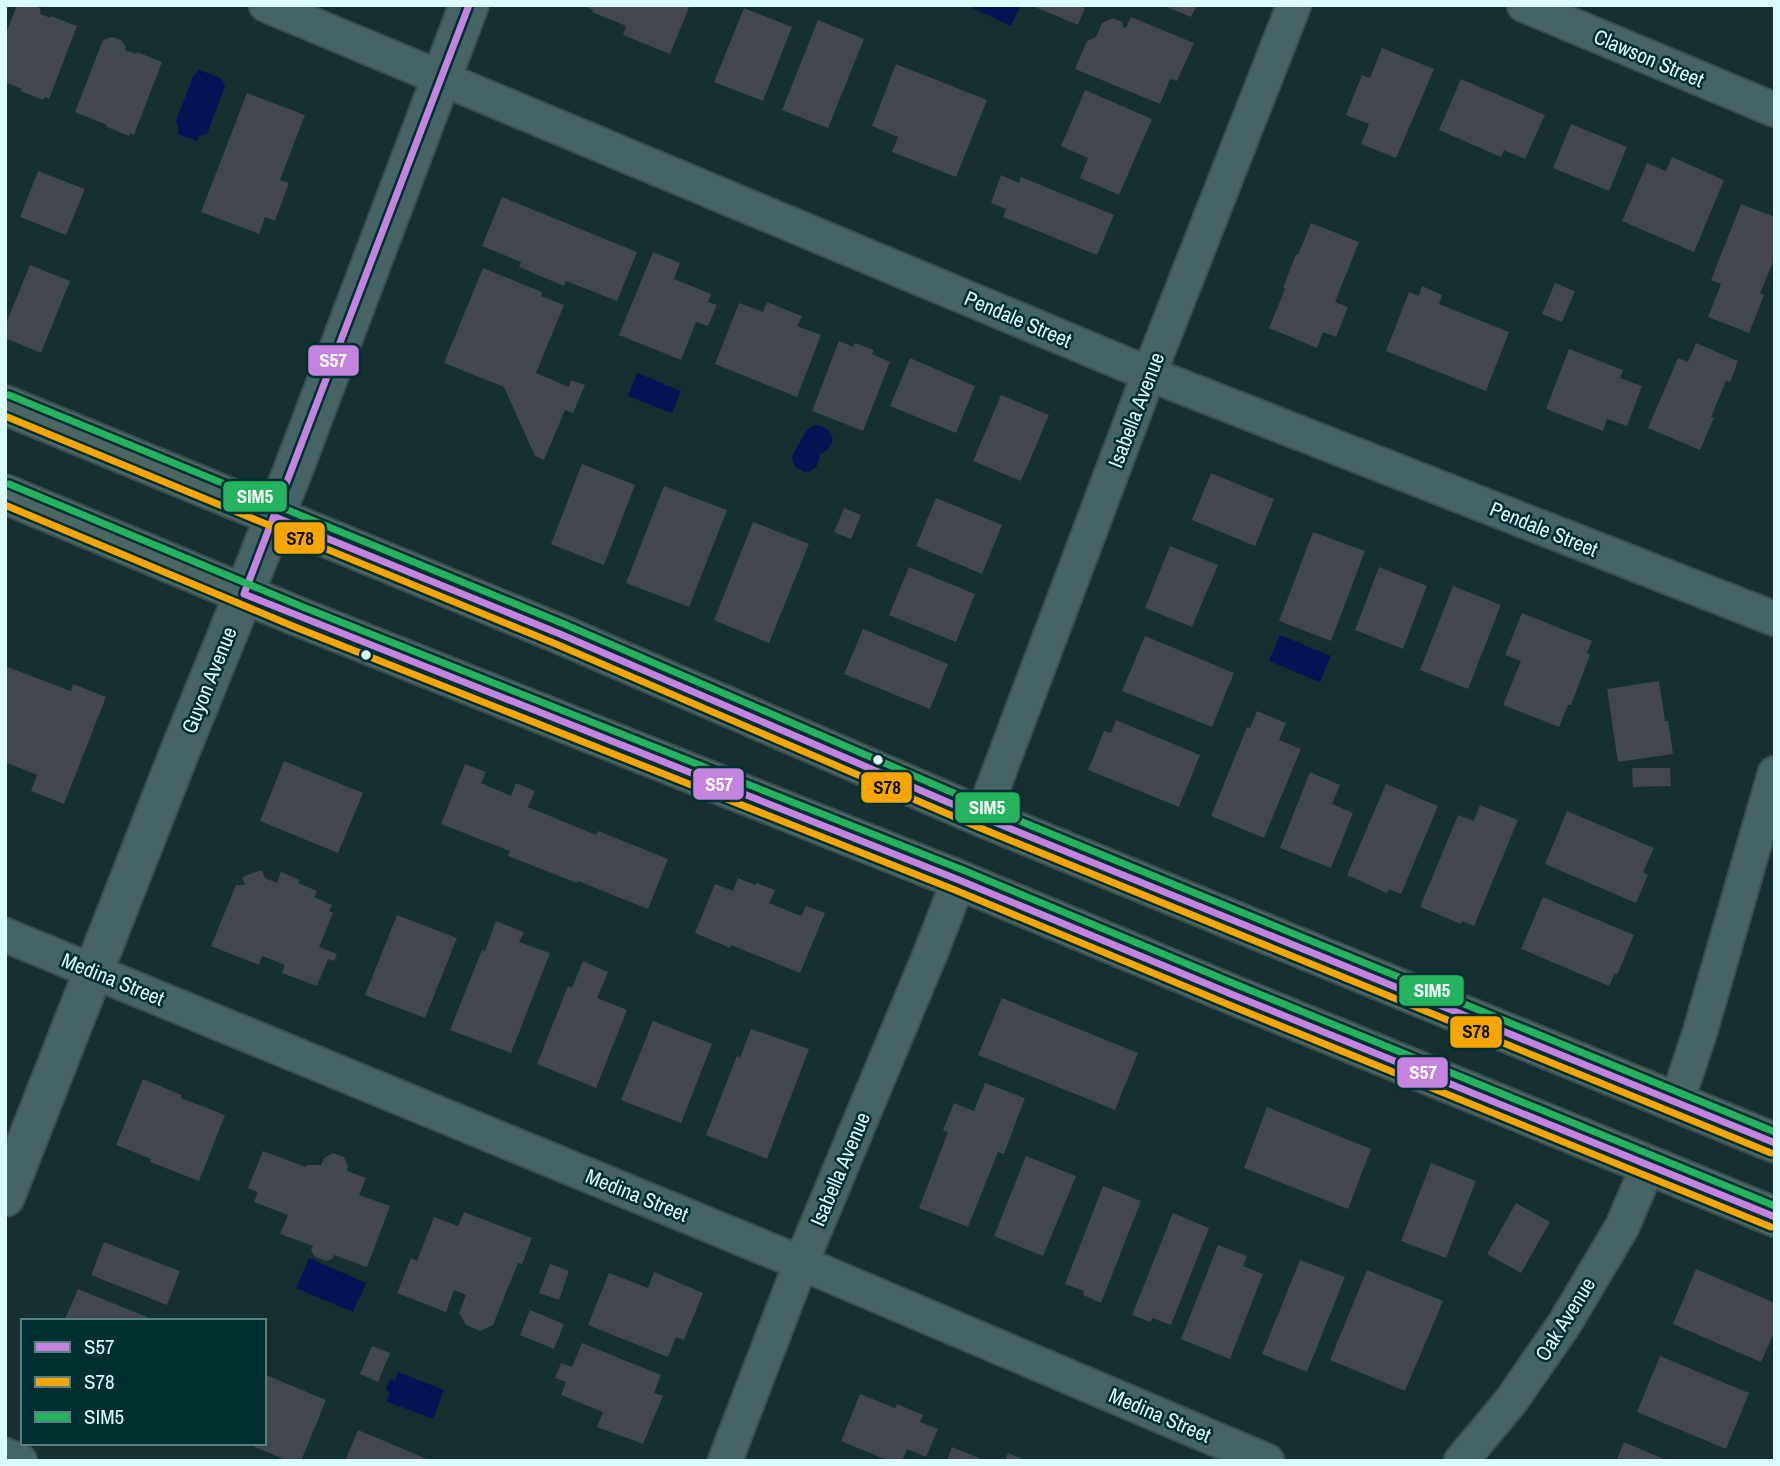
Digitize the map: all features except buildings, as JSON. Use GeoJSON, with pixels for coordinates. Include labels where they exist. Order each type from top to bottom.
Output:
{"type":"FeatureCollection","features":[{"type":"Feature","properties":{"kind":"main road"},"geometry":{"type":"LineString","coordinates":[[5,405],[560,634],[982,817],[1775,1143]]}},
{"type":"Feature","properties":{"kind":"main road"},"geometry":{"type":"LineString","coordinates":[[5,494],[244,594],[959,880],[1775,1217]]}},
{"type":"Feature","properties":{"kind":"street","name":"Pendale Street"},"geometry":{"type":"LineString","coordinates":[[266,5],[1149,374],[1775,619]]}},
{"type":"Feature","properties":{"kind":"street","name":"Guyon Avenue"},"geometry":{"type":"LineString","coordinates":[[5,1197],[275,517],[469,5]]}},
{"type":"Feature","properties":{"kind":"street","name":"Isabella Avenue"},"geometry":{"type":"LineString","coordinates":[[982,817],[1149,374],[1294,5]]}},
{"type":"Feature","properties":{"kind":"street","name":"Clawson Street"},"geometry":{"type":"LineString","coordinates":[[1524,5],[1775,110]]}},
{"type":"Feature","properties":{"kind":"street"},"geometry":{"type":"LineString","coordinates":[[1676,1104],[1700,1032],[1775,773]]}},
{"type":"Feature","properties":{"kind":"street","name":"Isabella Avenue"},"geometry":{"type":"LineString","coordinates":[[725,1461],[801,1263],[959,880]]}},
{"type":"Feature","properties":{"kind":"street","name":"Medina Street"},"geometry":{"type":"LineString","coordinates":[[5,935],[801,1263],[1267,1461]]}},
{"type":"Feature","properties":{"kind":"street","name":"Oak Avenue"},"geometry":{"type":"LineString","coordinates":[[1461,1461],[1511,1401],[1565,1323],[1622,1227],[1649,1164]]}},
{"type":"Feature","properties":{"kind":"street"},"geometry":{"type":"LineString","coordinates":[[5,1455],[20,1461]]}},
{"type":"Feature","properties":{"kind":"shaded area"},"geometry":{"type":"Polygon","coordinates":[[[966,5],[1021,5],[1011,26],[966,5]]]}},
{"type":"Feature","properties":{"kind":"shaded area"},"geometry":{"type":"Polygon","coordinates":[[[200,70],[222,79],[225,86],[207,134],[199,136],[197,141],[178,134],[176,121],[194,74],[200,70]]]}},
{"type":"Feature","properties":{"kind":"shaded area"},"geometry":{"type":"Polygon","coordinates":[[[637,373],[681,391],[672,413],[628,396],[637,373]]]}},
{"type":"Feature","properties":{"kind":"shaded area"},"geometry":{"type":"Polygon","coordinates":[[[815,425],[827,429],[832,442],[826,451],[820,454],[816,467],[804,472],[795,467],[793,454],[807,430],[815,425]]]}},
{"type":"Feature","properties":{"kind":"shaded area"},"geometry":{"type":"Polygon","coordinates":[[[1280,635],[1331,656],[1320,682],[1269,661],[1280,635]]]}},
{"type":"Feature","properties":{"kind":"shaded area"},"geometry":{"type":"Polygon","coordinates":[[[309,1258],[366,1283],[353,1312],[296,1288],[309,1258]]]}},
{"type":"Feature","properties":{"kind":"shaded area"},"geometry":{"type":"Polygon","coordinates":[[[398,1372],[444,1390],[433,1419],[386,1401],[390,1393],[386,1390],[390,1379],[395,1380],[398,1372]]]}},
{"type":"Feature","properties":{"kind":"transit line","name":"S57"},"geometry":{"type":"LineString","coordinates":[[469,5],[244,594],[959,880],[1775,1217]]}},
{"type":"Feature","properties":{"kind":"transit line","name":"SIM5"},"geometry":{"type":"LineString","coordinates":[[9,395],[564,624],[986,807],[1775,1132]]}},
{"type":"Feature","properties":{"kind":"transit line","name":"S78"},"geometry":{"type":"LineString","coordinates":[[5,416],[556,644],[978,827],[1771,1153]]}},
{"type":"Feature","properties":{"kind":"transit line","name":"SIM5"},"geometry":{"type":"LineString","coordinates":[[9,484],[303,607],[963,870],[1775,1206]]}},
{"type":"Feature","properties":{"kind":"transit line","name":"S78"},"geometry":{"type":"LineString","coordinates":[[5,505],[295,627],[955,890],[1771,1227]]}},
{"type":"Feature","properties":{"kind":"transit line","name":"S57"},"geometry":{"type":"LineString","coordinates":[[275,517],[560,634],[982,817],[1775,1143]]}}]}
